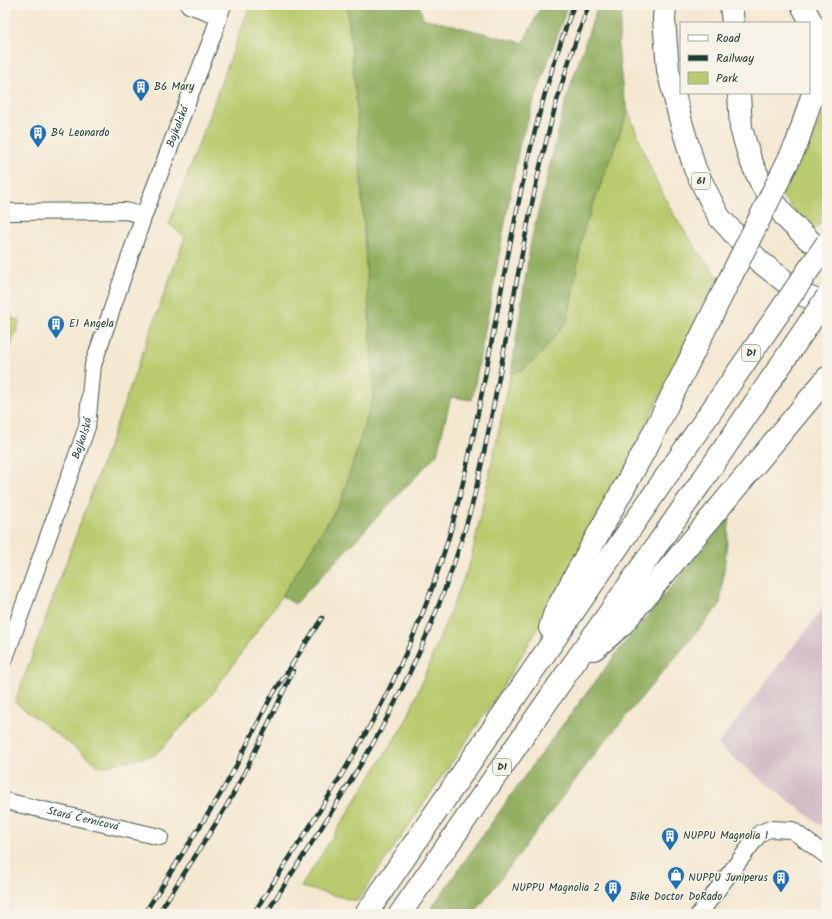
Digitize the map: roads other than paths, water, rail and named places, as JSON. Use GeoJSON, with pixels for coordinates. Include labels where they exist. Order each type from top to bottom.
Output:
{"type":"FeatureCollection","features":[{"type":"Feature","properties":{"kind":"highway","name":"61"},"geometry":{"type":"LineString","coordinates":[[665,5],[664,19],[668,70],[681,122],[695,169],[719,217],[759,261],[801,294],[827,305]]}},
{"type":"Feature","properties":{"kind":"highway"},"geometry":{"type":"LineString","coordinates":[[731,5],[733,22]]}},
{"type":"Feature","properties":{"kind":"highway"},"geometry":{"type":"LineString","coordinates":[[797,143],[813,94],[816,72],[814,27],[802,5]]}},
{"type":"Feature","properties":{"kind":"highway"},"geometry":{"type":"LineString","coordinates":[[542,656],[555,612],[647,446],[827,81]]}},
{"type":"Feature","properties":{"kind":"highway"},"geometry":{"type":"LineString","coordinates":[[739,94],[741,128],[750,159],[762,185],[786,218],[818,241]]}},
{"type":"Feature","properties":{"kind":"highway","name":"D1"},"geometry":{"type":"LineString","coordinates":[[366,914],[676,462],[818,241]]}},
{"type":"Feature","properties":{"kind":"highway","name":"D1"},"geometry":{"type":"LineString","coordinates":[[400,914],[567,672],[702,481],[827,297]]}},
{"type":"Feature","properties":{"kind":"highway"},"geometry":{"type":"LineString","coordinates":[[567,672],[621,626],[827,378]]}},
{"type":"Feature","properties":{"kind":"street","name":"Bajkalská"},"geometry":{"type":"LineString","coordinates":[[5,658],[87,427],[93,365],[144,215],[210,43],[221,10],[189,5]]}},
{"type":"Feature","properties":{"kind":"street"},"geometry":{"type":"LineString","coordinates":[[5,212],[125,211],[144,215]]}},
{"type":"Feature","properties":{"kind":"street","name":"Stará Černicová"},"geometry":{"type":"LineString","coordinates":[[5,801],[160,837]]}},
{"type":"Feature","properties":{"kind":"street"},"geometry":{"type":"LineString","coordinates":[[699,914],[760,833],[770,829],[792,830],[827,856]]}},
{"type":"Feature","properties":{"kind":"railway"},"geometry":{"type":"LineString","coordinates":[[253,914],[326,801],[371,723],[406,653],[433,585],[456,512],[466,469],[523,181],[545,93],[574,5]]}},
{"type":"Feature","properties":{"kind":"railway"},"geometry":{"type":"LineString","coordinates":[[266,914],[339,801],[380,731],[408,677],[444,593],[472,505],[495,397],[527,226],[547,136],[573,48],[589,5]]}},
{"type":"Feature","properties":{"kind":"railway"},"geometry":{"type":"LineString","coordinates":[[144,914],[220,795],[271,697],[322,618]]}},
{"type":"Feature","properties":{"kind":"railway"},"geometry":{"type":"LineString","coordinates":[[158,914],[230,800],[255,752],[293,671]]}},
{"type":"Feature","properties":{"kind":"place","name":"B6 Mary"},"geometry":{"type":"Point","coordinates":[141,102]}},
{"type":"Feature","properties":{"kind":"place","name":"B4 Leonardo"},"geometry":{"type":"Point","coordinates":[38,148]}},
{"type":"Feature","properties":{"kind":"place","name":"E1 Angela"},"geometry":{"type":"Point","coordinates":[56,339]}},
{"type":"Feature","properties":{"kind":"place","name":"NUPPU Magnolia 1"},"geometry":{"type":"Point","coordinates":[670,851]}},
{"type":"Feature","properties":{"kind":"place","name":"Bike Doctor DoRado"},"geometry":{"type":"Point","coordinates":[676,890]}},
{"type":"Feature","properties":{"kind":"place","name":"NUPPU Juniperus"},"geometry":{"type":"Point","coordinates":[781,893]}},
{"type":"Feature","properties":{"kind":"place","name":"NUPPU Magnolia 2"},"geometry":{"type":"Point","coordinates":[613,903]}}]}
